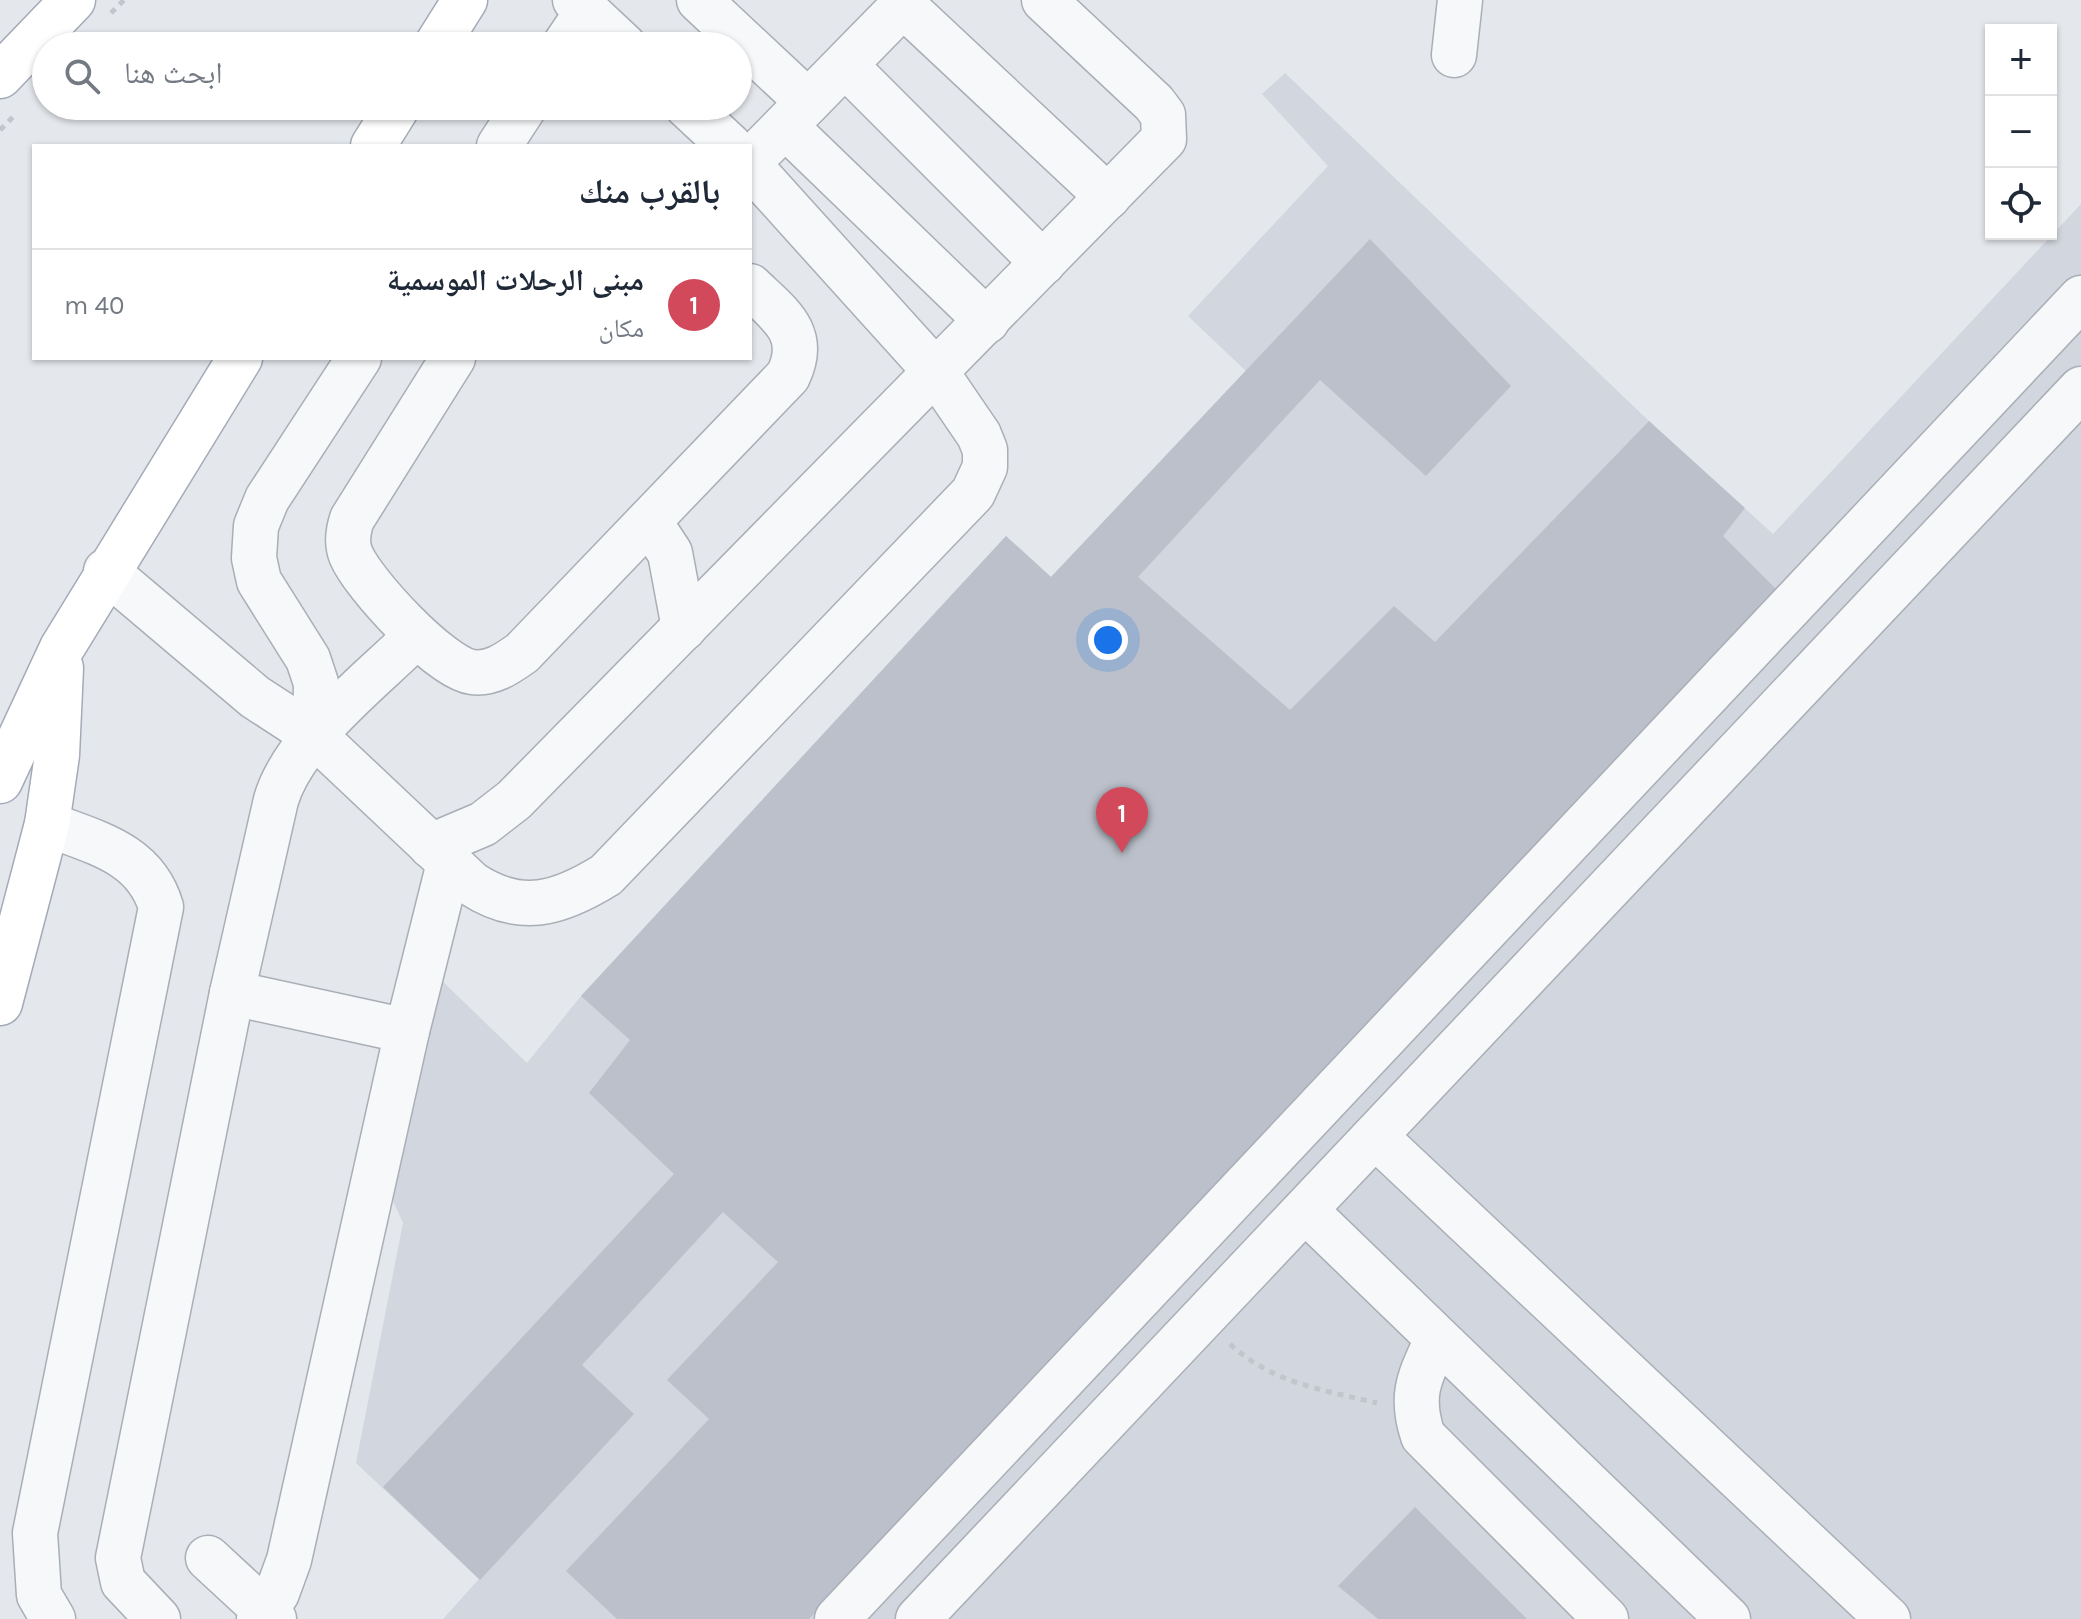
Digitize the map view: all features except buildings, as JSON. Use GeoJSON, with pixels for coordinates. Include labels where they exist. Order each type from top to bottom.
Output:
{"type":"FeatureCollection","features":[{"type":"Feature","properties":{"kind":"main road"},"geometry":{"type":"LineString","coordinates":[[42,32],[73,0]]}},
{"type":"Feature","properties":{"kind":"main road"},"geometry":{"type":"LineString","coordinates":[[445,32],[465,0]]}},
{"type":"Feature","properties":{"kind":"main road"},"geometry":{"type":"LineString","coordinates":[[0,76],[32,43]]}},
{"type":"Feature","properties":{"kind":"main road"},"geometry":{"type":"LineString","coordinates":[[374,144],[389,120]]}},
{"type":"Feature","properties":{"kind":"main road"},"geometry":{"type":"LineString","coordinates":[[0,781],[62,648],[106,571],[239,360]]}},
{"type":"Feature","properties":{"kind":"main road"},"geometry":{"type":"LineString","coordinates":[[0,1003],[47,824],[57,755],[62,648]]}},
{"type":"Feature","properties":{"kind":"lane"},"geometry":{"type":"LineString","coordinates":[[699,0],[726,32]]}},
{"type":"Feature","properties":{"kind":"lane"},"geometry":{"type":"LineString","coordinates":[[208,1558],[266,1616],[289,1560],[407,1031],[440,854],[514,800],[1164,139],[1163,115],[1044,0]]}},
{"type":"Feature","properties":{"kind":"lane"},"geometry":{"type":"LineString","coordinates":[[1454,55],[1460,0]]}},
{"type":"Feature","properties":{"kind":"lane"},"geometry":{"type":"LineString","coordinates":[[752,162],[905,2],[1108,197]]}},
{"type":"Feature","properties":{"kind":"lane"},"geometry":{"type":"LineString","coordinates":[[576,19],[599,32]]}},
{"type":"Feature","properties":{"kind":"lane"},"geometry":{"type":"LineString","coordinates":[[752,62],[987,321]]}},
{"type":"Feature","properties":{"kind":"lane"},"geometry":{"type":"LineString","coordinates":[[845,65],[1043,263]]}},
{"type":"Feature","properties":{"kind":"lane"},"geometry":{"type":"LineString","coordinates":[[500,144],[516,120]]}},
{"type":"Feature","properties":{"kind":"lane"},"geometry":{"type":"LineString","coordinates":[[702,120],[728,144]]}},
{"type":"Feature","properties":{"kind":"lane"},"geometry":{"type":"LineString","coordinates":[[106,571],[255,697],[315,736],[440,854],[494,898],[542,903],[562,898],[606,875],[973,493],[982,480],[985,450],[979,435],[936,372],[752,166]]}},
{"type":"Feature","properties":{"kind":"lane"},"geometry":{"type":"LineString","coordinates":[[452,360],[352,519],[348,530],[349,551],[353,561],[416,636],[446,663],[476,673],[508,663],[522,653],[788,376],[796,361],[792,331],[752,288]]}},
{"type":"Feature","properties":{"kind":"lane"},"geometry":{"type":"LineString","coordinates":[[837,1619],[2081,298]]}},
{"type":"Feature","properties":{"kind":"lane"},"geometry":{"type":"LineString","coordinates":[[315,736],[316,683],[308,659],[259,581],[254,558],[256,526],[267,499],[358,360]]}},
{"type":"Feature","properties":{"kind":"lane"},"geometry":{"type":"LineString","coordinates":[[918,1619],[2081,389]]}},
{"type":"Feature","properties":{"kind":"lane"},"geometry":{"type":"LineString","coordinates":[[649,521],[670,553],[684,628]]}},
{"type":"Feature","properties":{"kind":"lane"},"geometry":{"type":"LineString","coordinates":[[158,1619],[123,1582],[118,1558],[232,993],[280,785],[287,770],[315,736],[416,636]]}},
{"type":"Feature","properties":{"kind":"lane"},"geometry":{"type":"LineString","coordinates":[[47,824],[132,860],[155,888],[161,907],[35,1533],[39,1595],[53,1619]]}},
{"type":"Feature","properties":{"kind":"lane"},"geometry":{"type":"LineString","coordinates":[[232,993],[407,1031]]}},
{"type":"Feature","properties":{"kind":"lane"},"geometry":{"type":"LineString","coordinates":[[1376,1137],[1888,1619]]}},
{"type":"Feature","properties":{"kind":"lane"},"geometry":{"type":"LineString","coordinates":[[1306,1211],[1728,1619]]}},
{"type":"Feature","properties":{"kind":"lane"},"geometry":{"type":"LineString","coordinates":[[1437,1339],[1415,1389],[1415,1412],[1423,1436],[1438,1455],[1606,1619]]}},
{"type":"Feature","properties":{"kind":"path"},"geometry":{"type":"LineString","coordinates":[[1203,1318],[1250,1363],[1282,1380],[1415,1412]]}},
{"type":"Feature","properties":{"kind":"shaded area"},"geometry":{"type":"Polygon","coordinates":[[[1285,73],[1649,421],[1773,534],[2047,240],[2057,240],[2057,230],[2081,204],[2081,1619],[443,1619],[479,1579],[356,1463],[403,1223],[389,1192],[436,975],[527,1063],[581,996],[1006,536],[1051,577],[1247,372],[1188,316],[1328,166],[1262,94],[1285,73]]]}},
{"type":"Feature","properties":{"kind":"place","name":"مبنى الرحلات الموسمية"},"geometry":{"type":"Point","coordinates":[1122,853]}}]}
